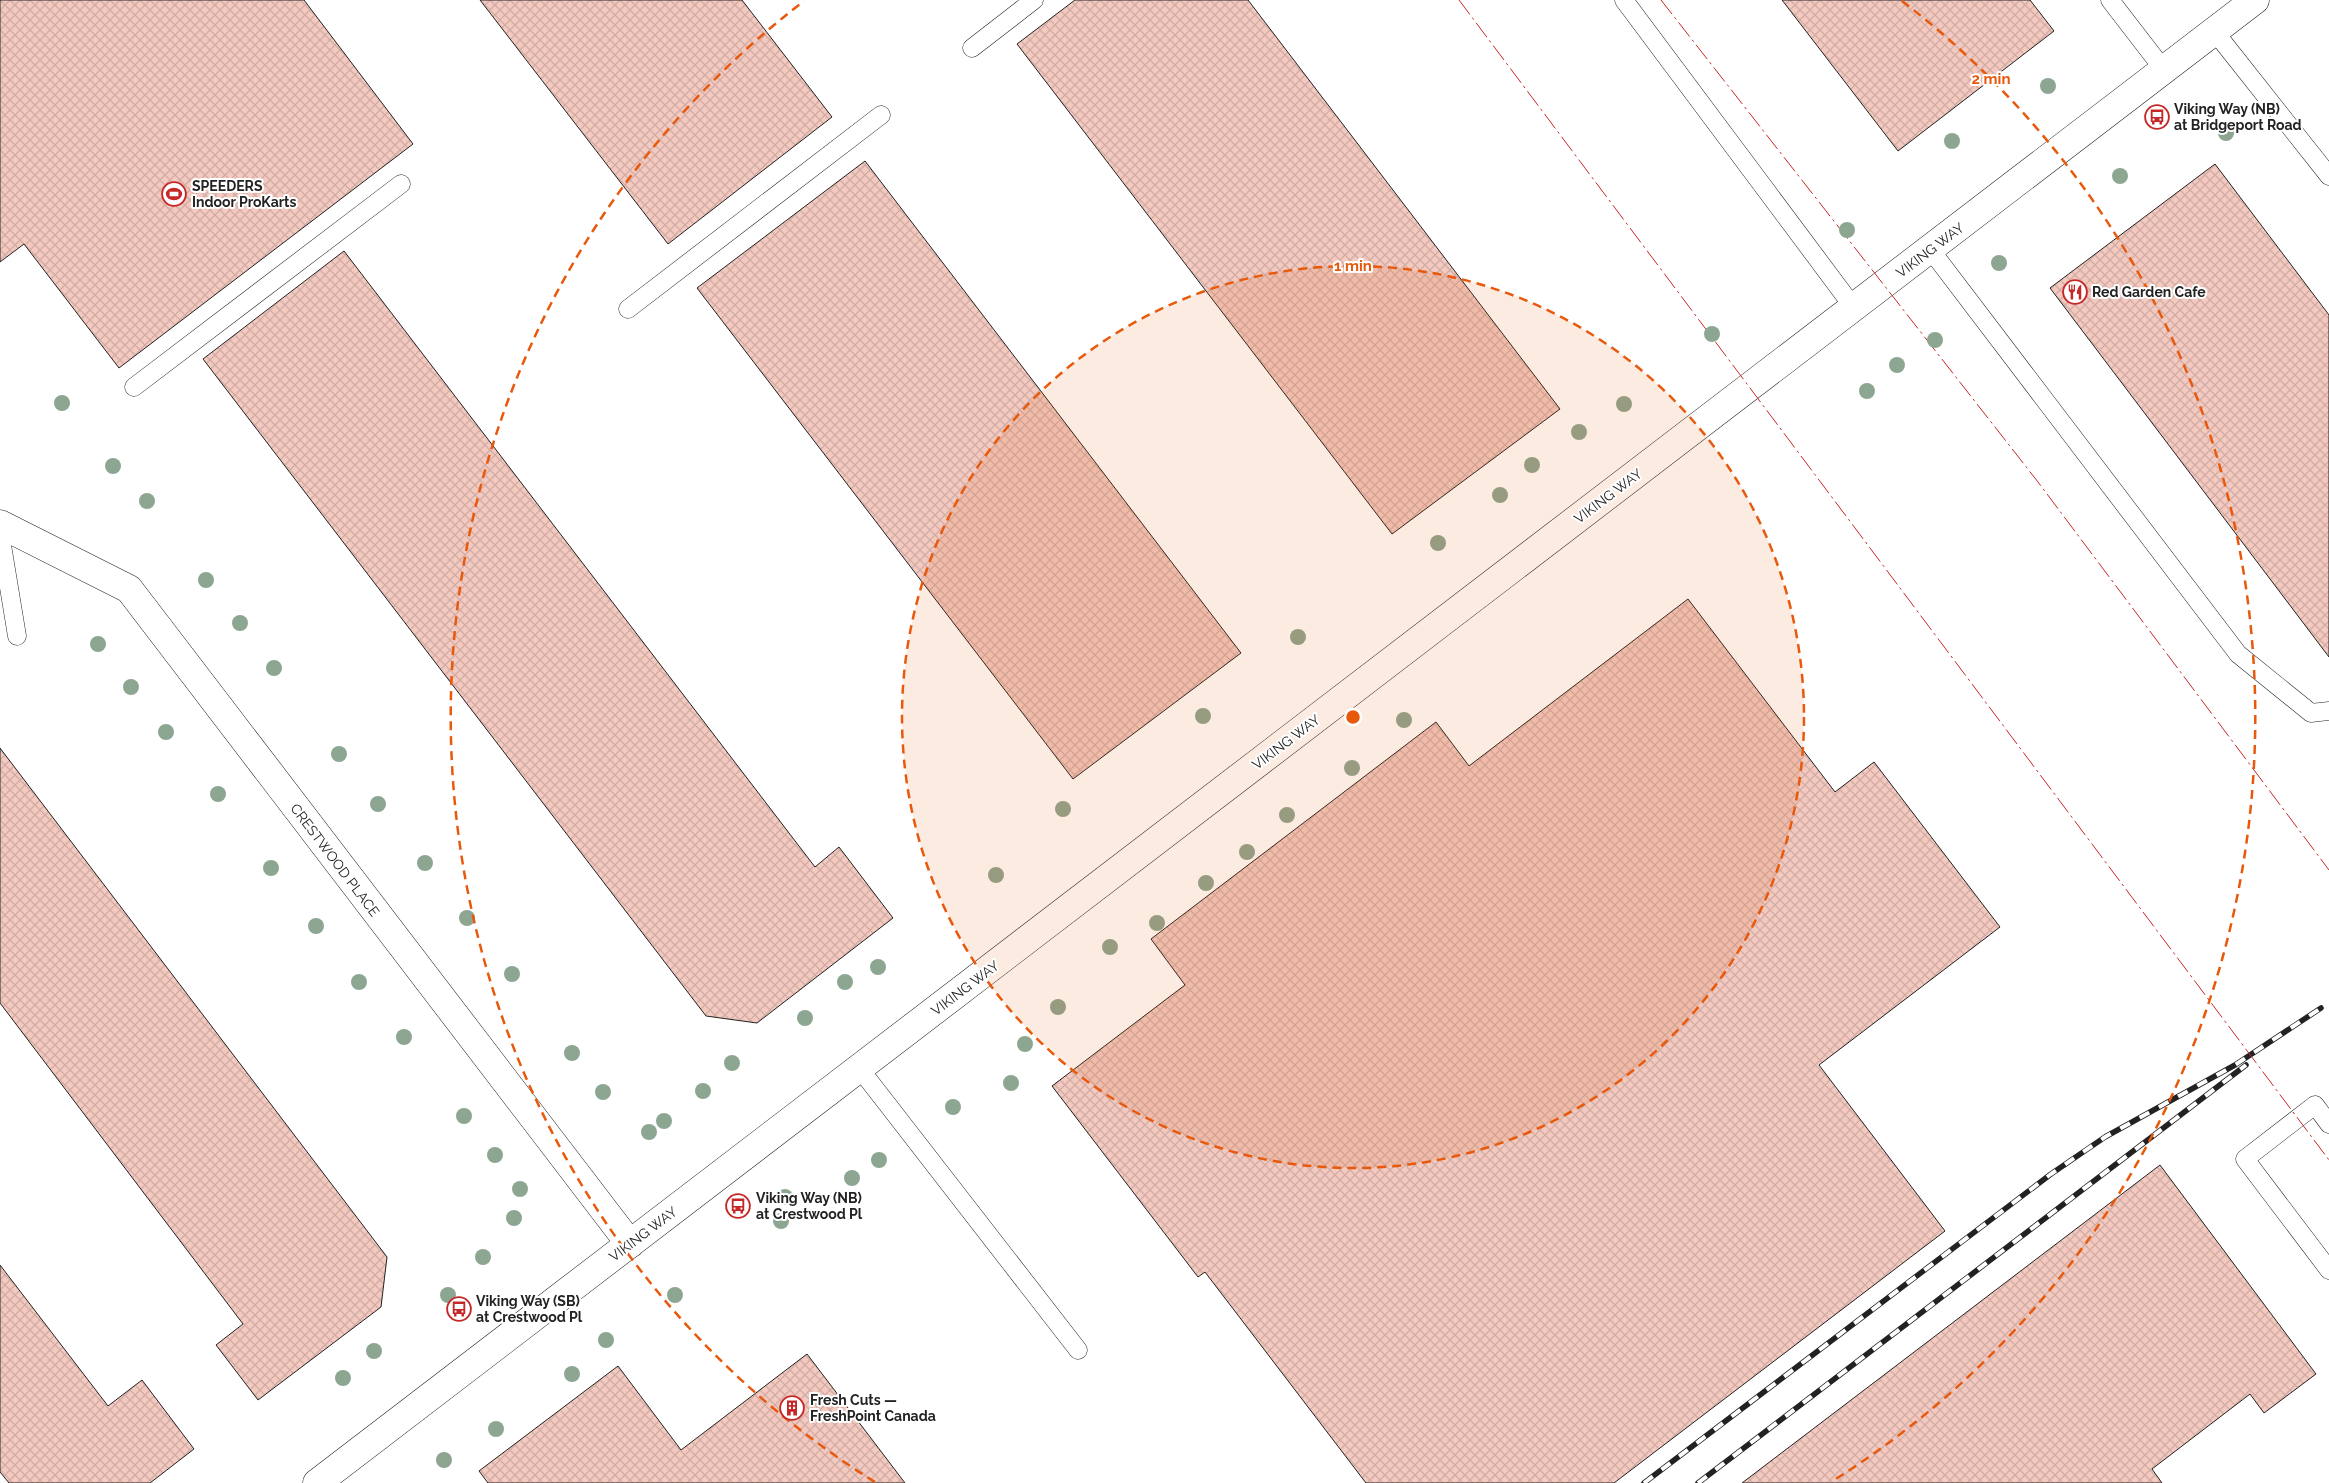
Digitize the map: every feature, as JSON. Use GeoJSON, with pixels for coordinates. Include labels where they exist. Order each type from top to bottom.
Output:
{"type":"FeatureCollection","features":[{"type":"Feature","properties":{"kind":"street","name":"VIKING WAY"},"geometry":{"type":"LineString","coordinates":[[317,1483],[2255,0]]}},
{"type":"Feature","properties":{"kind":"street","name":"CRESTWOOD PLACE"},"geometry":{"type":"LineString","coordinates":[[0,524],[129,590],[630,1244]]}},
{"type":"Feature","properties":{"kind":"lane"},"geometry":{"type":"LineString","coordinates":[[972,48],[1034,0]]}},
{"type":"Feature","properties":{"kind":"lane"},"geometry":{"type":"LineString","coordinates":[[1624,0],[1854,308]]}},
{"type":"Feature","properties":{"kind":"lane"},"geometry":{"type":"LineString","coordinates":[[2110,0],[2164,70]]}},
{"type":"Feature","properties":{"kind":"lane"},"geometry":{"type":"LineString","coordinates":[[2215,32],[2329,176]]}},
{"type":"Feature","properties":{"kind":"lane"},"geometry":{"type":"LineString","coordinates":[[628,309],[881,115]]}},
{"type":"Feature","properties":{"kind":"lane"},"geometry":{"type":"LineString","coordinates":[[134,387],[401,184]]}},
{"type":"Feature","properties":{"kind":"lane"},"geometry":{"type":"LineString","coordinates":[[1930,250],[2238,654],[2311,713],[2329,711]]}},
{"type":"Feature","properties":{"kind":"lane"},"geometry":{"type":"LineString","coordinates":[[0,533],[6,612],[17,636]]}},
{"type":"Feature","properties":{"kind":"lane"},"geometry":{"type":"LineString","coordinates":[[860,1068],[1078,1350]]}},
{"type":"Feature","properties":{"kind":"lane"},"geometry":{"type":"LineString","coordinates":[[2329,1124],[2315,1105],[2245,1159],[2329,1270]]}},
{"type":"Feature","properties":{"kind":"building","name":"SPEEDERS Indoor ProKarts"},"geometry":{"type":"Polygon","coordinates":[[[0,0],[304,0],[413,144],[119,368],[24,244],[0,262],[0,0]]]}},
{"type":"Feature","properties":{"kind":"building"},"geometry":{"type":"Polygon","coordinates":[[[480,0],[742,0],[832,117],[668,244],[480,0]]]}},
{"type":"Feature","properties":{"kind":"building"},"geometry":{"type":"Polygon","coordinates":[[[1075,0],[1248,0],[1560,409],[1392,534],[1017,44],[1075,0]]]}},
{"type":"Feature","properties":{"kind":"building"},"geometry":{"type":"Polygon","coordinates":[[[1782,0],[2030,0],[2054,31],[1898,151],[1782,0]]]}},
{"type":"Feature","properties":{"kind":"building"},"geometry":{"type":"Polygon","coordinates":[[[865,161],[1241,653],[1073,779],[697,288],[865,161]]]}},
{"type":"Feature","properties":{"kind":"building"},"geometry":{"type":"Polygon","coordinates":[[[2215,164],[2329,315],[2329,657],[2050,288],[2215,164]]]}},
{"type":"Feature","properties":{"kind":"building"},"geometry":{"type":"Polygon","coordinates":[[[344,251],[815,867],[839,847],[893,918],[757,1023],[706,1016],[203,359],[344,251]]]}},
{"type":"Feature","properties":{"kind":"building"},"geometry":{"type":"Polygon","coordinates":[[[1688,599],[1835,792],[1874,762],[2000,927],[1819,1065],[1945,1231],[1614,1483],[1366,1483],[1205,1272],[1198,1277],[1052,1086],[1185,985],[1151,939],[1436,722],[1469,766],[1688,599]]]}},
{"type":"Feature","properties":{"kind":"building"},"geometry":{"type":"Polygon","coordinates":[[[0,748],[387,1257],[381,1307],[258,1400],[216,1345],[243,1324],[0,1003],[0,748]]]}},
{"type":"Feature","properties":{"kind":"building"},"geometry":{"type":"Polygon","coordinates":[[[2160,1165],[2316,1374],[2264,1413],[2250,1394],[2152,1469],[2162,1483],[1742,1483],[2160,1165]]]}},
{"type":"Feature","properties":{"kind":"building"},"geometry":{"type":"Polygon","coordinates":[[[0,1265],[108,1406],[142,1380],[194,1449],[150,1483],[9,1483],[0,1472],[0,1265]]]}},
{"type":"Feature","properties":{"kind":"building","name":"Fresh Cuts — FreshPoint Canada"},"geometry":{"type":"Polygon","coordinates":[[[807,1354],[905,1483],[488,1483],[479,1471],[618,1366],[681,1450],[807,1354]]]}},
{"type":"Feature","properties":{"kind":"railway"},"geometry":{"type":"LineString","coordinates":[[1644,1483],[2051,1174],[2105,1137],[2235,1065],[2321,1008]]}},
{"type":"Feature","properties":{"kind":"railway"},"geometry":{"type":"LineString","coordinates":[[1698,1483],[2246,1065]]}},
{"type":"Feature","properties":{"kind":"power"},"geometry":{"type":"LineString","coordinates":[[1459,0],[2329,1160]]}},
{"type":"Feature","properties":{"kind":"power"},"geometry":{"type":"LineString","coordinates":[[1661,0],[2038,482],[2329,870]]}},
{"type":"Feature","properties":{"kind":"place","name":"Viking Way (NB) at Bridgeport Road"},"geometry":{"type":"Point","coordinates":[2157,117]}},
{"type":"Feature","properties":{"kind":"place","name":"SPEEDERS Indoor ProKarts"},"geometry":{"type":"Point","coordinates":[174,194]}},
{"type":"Feature","properties":{"kind":"place","name":"Red Garden Cafe"},"geometry":{"type":"Point","coordinates":[2075,292]}},
{"type":"Feature","properties":{"kind":"place","name":"Viking Way (NB) at Crestwood Pl"},"geometry":{"type":"Point","coordinates":[738,1206]}},
{"type":"Feature","properties":{"kind":"place","name":"Viking Way (SB) at Crestwood Pl"},"geometry":{"type":"Point","coordinates":[459,1309]}},
{"type":"Feature","properties":{"kind":"place","name":"Fresh Cuts — FreshPoint Canada"},"geometry":{"type":"Point","coordinates":[792,1408]}}]}
